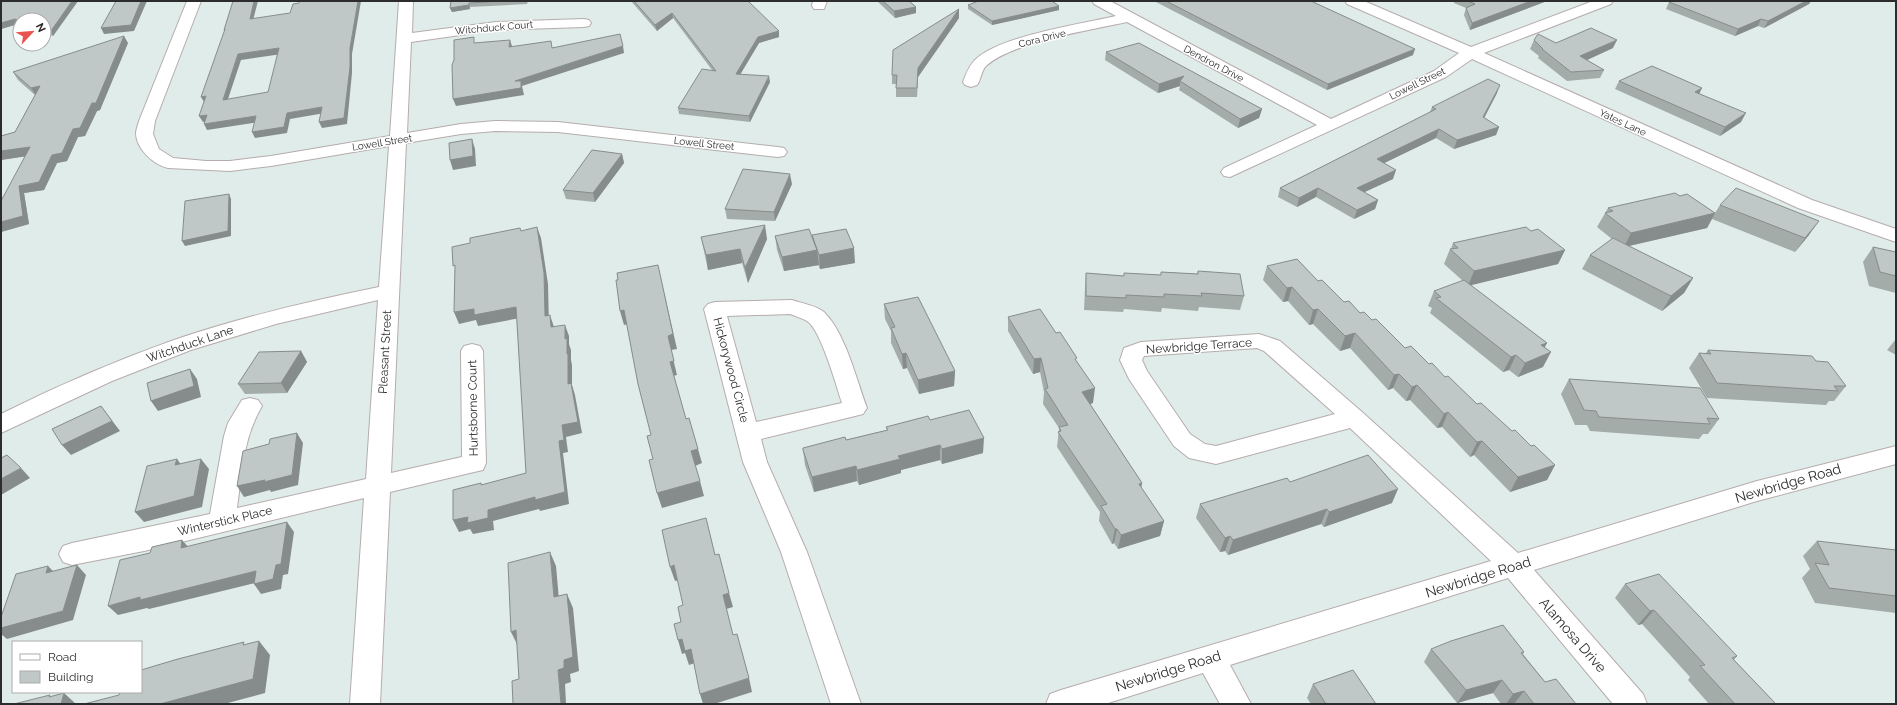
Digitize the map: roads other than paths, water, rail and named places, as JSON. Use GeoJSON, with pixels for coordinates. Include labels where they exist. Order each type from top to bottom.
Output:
{"type":"FeatureCollection","features":[{"type":"Feature","properties":{"kind":"street","name":"Lowell Street"},"geometry":{"type":"LineString","coordinates":[[194,1],[147,122],[144,134],[152,152],[168,163],[230,166],[461,129],[532,125],[778,152]]}},
{"type":"Feature","properties":{"kind":"street","name":"Pleasant Street"},"geometry":{"type":"LineString","coordinates":[[365,704],[406,1]]}},
{"type":"Feature","properties":{"kind":"street","name":"Dendron Drive"},"geometry":{"type":"LineString","coordinates":[[1099,1],[1330,125]]}},
{"type":"Feature","properties":{"kind":"street","name":"Yates Lane"},"geometry":{"type":"LineString","coordinates":[[1352,1],[1805,204],[1896,236]]}},
{"type":"Feature","properties":{"kind":"street","name":"Lowell Street"},"geometry":{"type":"LineString","coordinates":[[1230,172],[1440,74],[1470,53],[1606,1]]}},
{"type":"Feature","properties":{"kind":"street","name":"Cora Drive"},"geometry":{"type":"LineString","coordinates":[[971,82],[979,64],[1000,50],[1041,38],[1129,17]]}},
{"type":"Feature","properties":{"kind":"street","name":"Witchduck Court"},"geometry":{"type":"LineString","coordinates":[[404,38],[496,26],[584,23]]}},
{"type":"Feature","properties":{"kind":"street","name":"Witchduck Lane"},"geometry":{"type":"LineString","coordinates":[[1,424],[96,378],[210,336],[284,314],[389,291]]}},
{"type":"Feature","properties":{"kind":"street","name":"Hickorywood Circle"},"geometry":{"type":"LineString","coordinates":[[748,433],[855,408],[832,343],[824,327],[815,316],[792,307],[715,309],[755,462],[794,552],[846,704]]}},
{"type":"Feature","properties":{"kind":"street","name":"Newbridge Terrace"},"geometry":{"type":"LineString","coordinates":[[1354,418],[1216,455],[1202,454],[1189,448],[1182,440],[1137,373],[1131,360],[1132,353],[1141,350],[1259,342],[1272,346],[1354,418],[1514,566]]}},
{"type":"Feature","properties":{"kind":"street","name":"Hurtsborne Court"},"geometry":{"type":"LineString","coordinates":[[378,485],[474,463],[472,351]]}},
{"type":"Feature","properties":{"kind":"street"},"geometry":{"type":"LineString","coordinates":[[222,521],[236,436],[240,423],[250,406]]}},
{"type":"Feature","properties":{"kind":"street","name":"Newbridge Road"},"geometry":{"type":"LineString","coordinates":[[1061,704],[1757,491],[1841,468],[1896,455]]}},
{"type":"Feature","properties":{"kind":"street","name":"Winterstick Place"},"geometry":{"type":"LineString","coordinates":[[72,554],[144,540],[378,485]]}},
{"type":"Feature","properties":{"kind":"street","name":"Alamosa Drive"},"geometry":{"type":"LineString","coordinates":[[1514,566],[1632,704]]}},
{"type":"Feature","properties":{"kind":"street"},"geometry":{"type":"LineString","coordinates":[[1210,658],[1236,704]]}}]}
